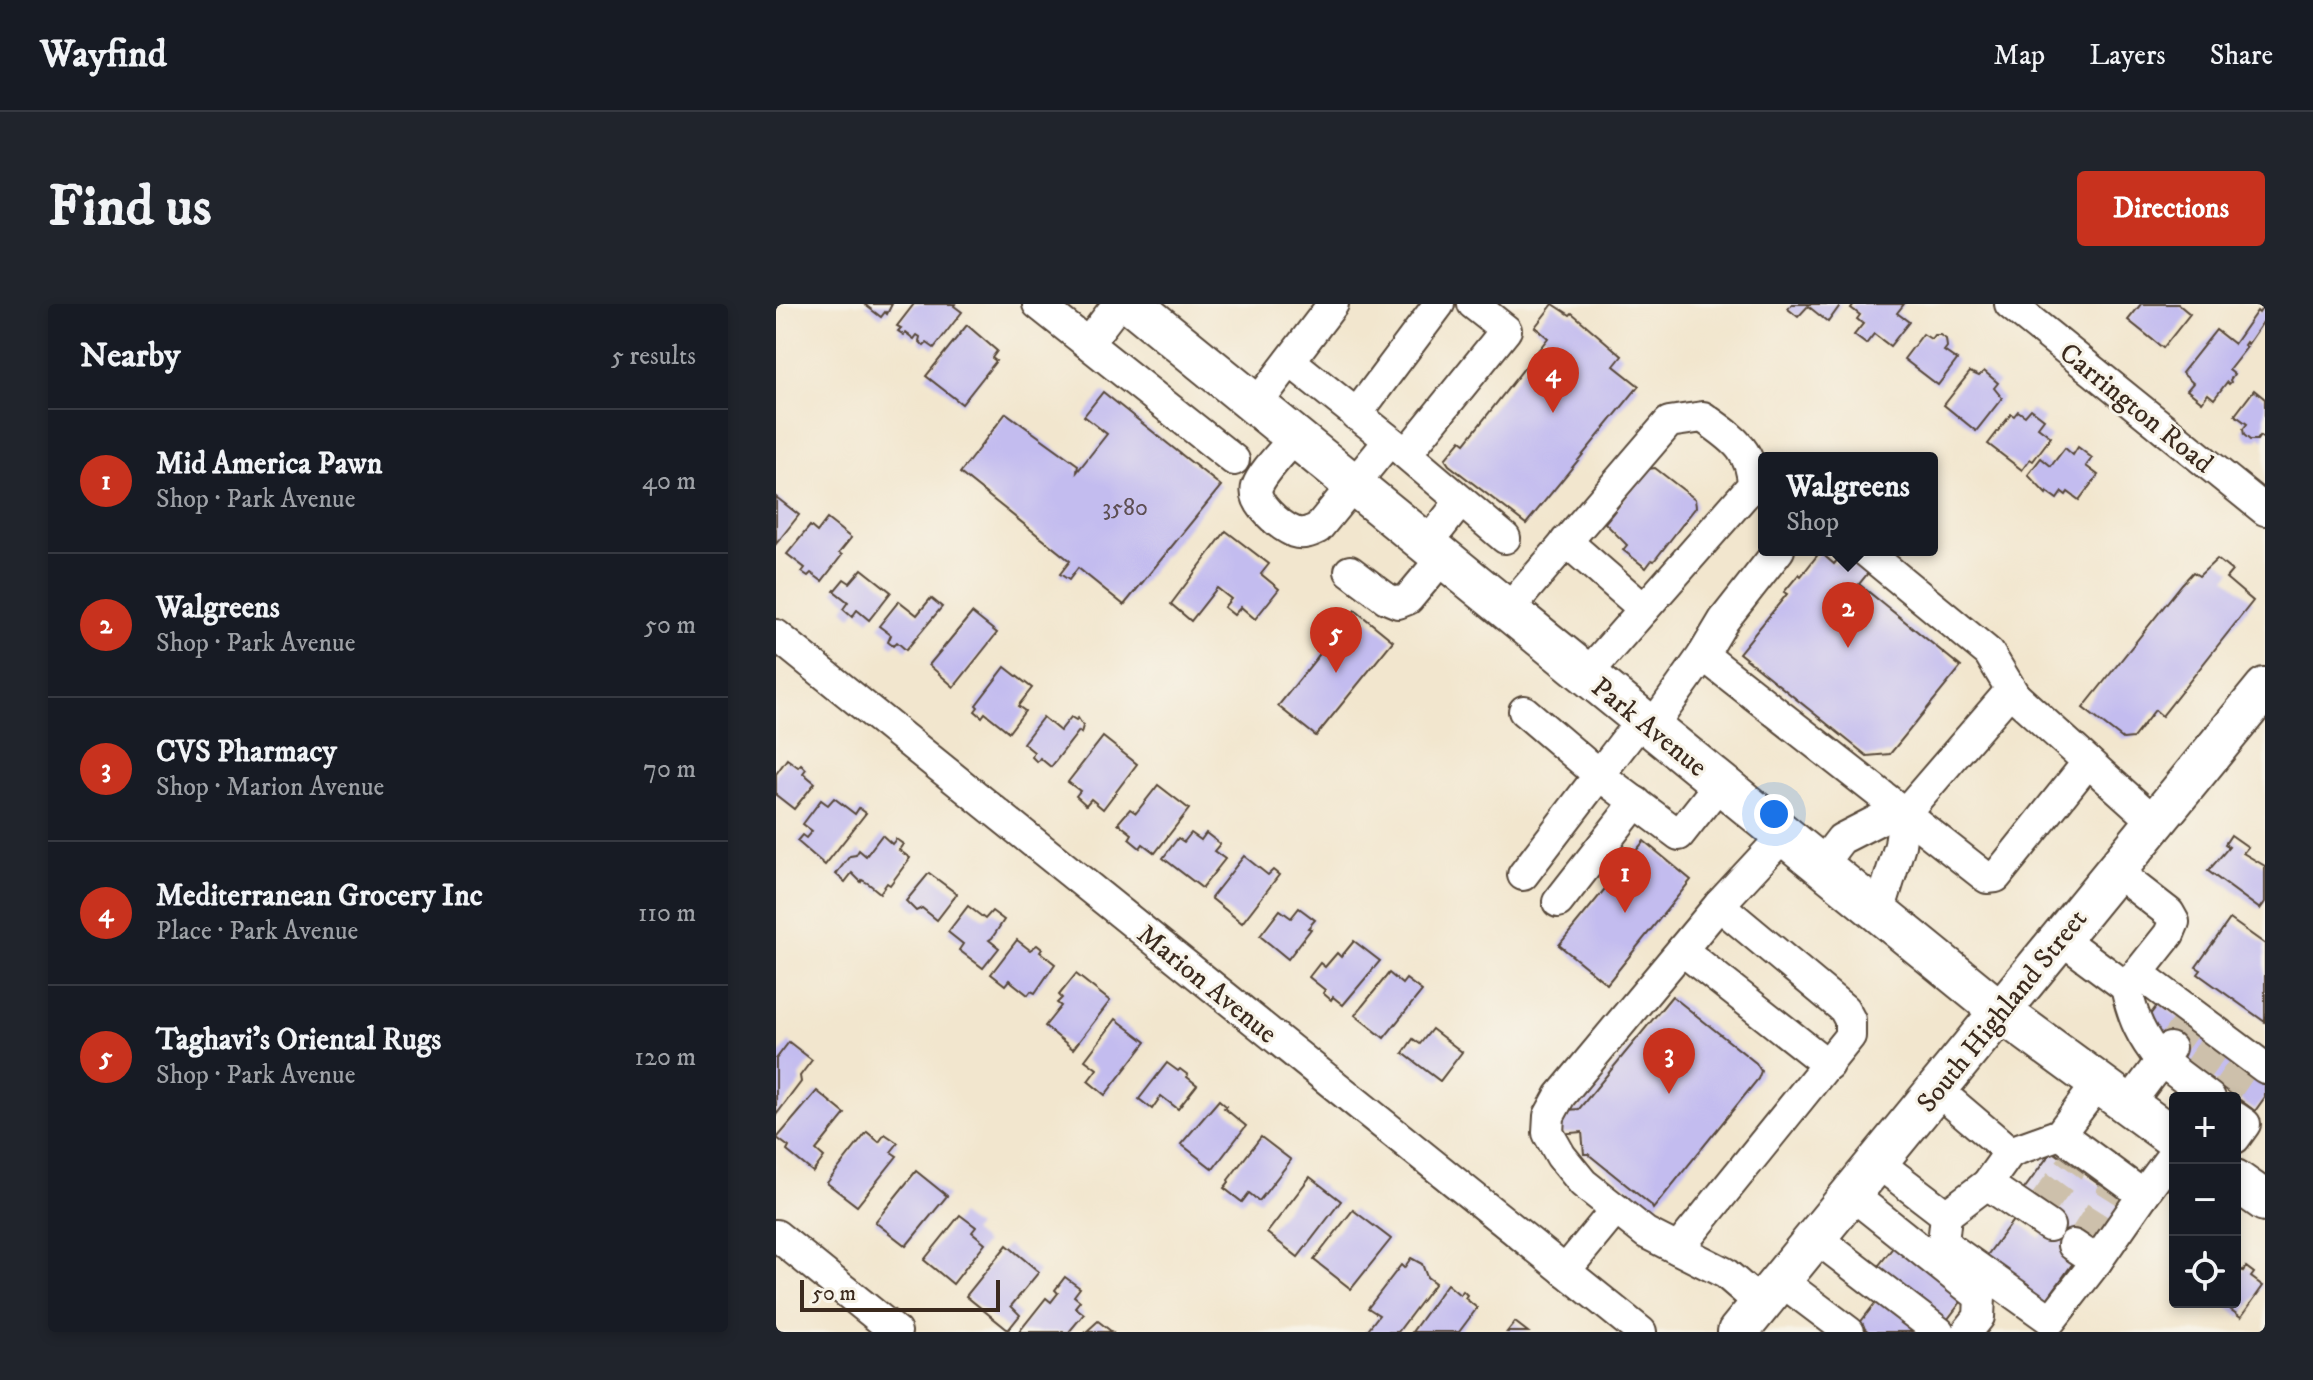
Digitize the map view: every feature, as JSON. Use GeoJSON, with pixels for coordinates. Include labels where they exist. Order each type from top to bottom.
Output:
{"type":"FeatureCollection","features":[{"type":"Feature","properties":{"kind":"main road","name":"Park Avenue"},"geometry":{"type":"LineString","coordinates":[[1132,304],[2000,1011],[2169,1134]]}},
{"type":"Feature","properties":{"kind":"main road","name":"South Highland Street"},"geometry":{"type":"LineString","coordinates":[[1760,1305],[2265,688]]}},
{"type":"Feature","properties":{"kind":"main road"},"geometry":{"type":"LineString","coordinates":[[2241,1184],[2265,1201]]}},
{"type":"Feature","properties":{"kind":"street"},"geometry":{"type":"LineString","coordinates":[[1038,304],[1234,460]]}},
{"type":"Feature","properties":{"kind":"street"},"geometry":{"type":"LineString","coordinates":[[1088,343],[1118,304]]}},
{"type":"Feature","properties":{"kind":"street"},"geometry":{"type":"LineString","coordinates":[[1256,405],[1333,304]]}},
{"type":"Feature","properties":{"kind":"street"},"geometry":{"type":"LineString","coordinates":[[1356,415],[1439,304]]}},
{"type":"Feature","properties":{"kind":"street"},"geometry":{"type":"LineString","coordinates":[[1295,437],[1258,484],[1256,495],[1261,507],[1293,531],[1308,533],[1318,528],[1353,485],[1398,448],[1506,330],[1473,304]]}},
{"type":"Feature","properties":{"kind":"street","name":"Carrington Road"},"geometry":{"type":"LineString","coordinates":[[2010,304],[2265,510]]}},
{"type":"Feature","properties":{"kind":"street"},"geometry":{"type":"LineString","coordinates":[[1290,361],[1505,538]]}},
{"type":"Feature","properties":{"kind":"street"},"geometry":{"type":"LineString","coordinates":[[1508,610],[1669,422],[1703,417],[1740,444],[1753,471],[1753,485],[1587,674]]}},
{"type":"Feature","properties":{"kind":"street"},"geometry":{"type":"LineString","coordinates":[[1350,571],[1386,598],[1398,603],[1408,599],[1460,502]]}},
{"type":"Feature","properties":{"kind":"street"},"geometry":{"type":"LineString","coordinates":[[1566,541],[1644,609]]}},
{"type":"Feature","properties":{"kind":"street"},"geometry":{"type":"LineString","coordinates":[[1523,875],[1599,775],[1703,655],[1724,620],[1774,556]]}},
{"type":"Feature","properties":{"kind":"street"},"geometry":{"type":"LineString","coordinates":[[1871,556],[1989,653],[2015,696],[2155,822]]}},
{"type":"Feature","properties":{"kind":"street","name":"Marion Avenue"},"geometry":{"type":"LineString","coordinates":[[776,635],[1641,1332]]}},
{"type":"Feature","properties":{"kind":"street"},"geometry":{"type":"LineString","coordinates":[[1703,655],[1987,878],[1996,877],[2088,762]]}},
{"type":"Feature","properties":{"kind":"street"},"geometry":{"type":"LineString","coordinates":[[1879,912],[1900,845],[1904,814],[2004,698],[2015,696]]}},
{"type":"Feature","properties":{"kind":"street"},"geometry":{"type":"LineString","coordinates":[[1524,711],[1599,775],[1679,835],[1720,783]]}},
{"type":"Feature","properties":{"kind":"street"},"geometry":{"type":"LineString","coordinates":[[1558,902],[1636,802]]}},
{"type":"Feature","properties":{"kind":"street"},"geometry":{"type":"LineString","coordinates":[[1821,865],[1841,839],[1886,816],[1904,814]]}},
{"type":"Feature","properties":{"kind":"street"},"geometry":{"type":"LineString","coordinates":[[1784,835],[1719,905],[1560,1096],[1549,1116],[1548,1133],[1561,1156],[1583,1183],[1646,1233],[1725,1273],[1760,1305],[1849,1332]]}},
{"type":"Feature","properties":{"kind":"street"},"geometry":{"type":"LineString","coordinates":[[2115,871],[2169,913],[2174,922],[2169,934],[2132,980],[2131,1010],[2141,1036],[2178,1037],[2224,1092]]}},
{"type":"Feature","properties":{"kind":"street"},"geometry":{"type":"LineString","coordinates":[[1678,1249],[1850,1036],[1850,1020],[1844,1009],[1719,905]]}},
{"type":"Feature","properties":{"kind":"street"},"geometry":{"type":"LineString","coordinates":[[2060,938],[2132,980],[2224,1092]]}},
{"type":"Feature","properties":{"kind":"street"},"geometry":{"type":"LineString","coordinates":[[1682,950],[1828,1065]]}},
{"type":"Feature","properties":{"kind":"street"},"geometry":{"type":"LineString","coordinates":[[2071,1150],[2114,1093],[2178,1037]]}},
{"type":"Feature","properties":{"kind":"street"},"geometry":{"type":"LineString","coordinates":[[2224,1092],[2253,1064]]}},
{"type":"Feature","properties":{"kind":"street"},"geometry":{"type":"LineString","coordinates":[[1936,1089],[2010,1152],[2071,1150],[2126,1189]]}},
{"type":"Feature","properties":{"kind":"street"},"geometry":{"type":"LineString","coordinates":[[2010,1152],[1987,1184],[1946,1215],[1943,1243],[2051,1320],[2083,1247],[2126,1189],[2169,1157]]}},
{"type":"Feature","properties":{"kind":"street"},"geometry":{"type":"LineString","coordinates":[[1877,1162],[1946,1215]]}},
{"type":"Feature","properties":{"kind":"street"},"geometry":{"type":"LineString","coordinates":[[1987,1184],[2042,1216]]}},
{"type":"Feature","properties":{"kind":"street"},"geometry":{"type":"LineString","coordinates":[[1851,1194],[1980,1297],[1979,1317],[1967,1332]]}},
{"type":"Feature","properties":{"kind":"street"},"geometry":{"type":"LineString","coordinates":[[1565,1271],[1616,1209]]}},
{"type":"Feature","properties":{"kind":"street"},"geometry":{"type":"LineString","coordinates":[[776,1235],[896,1332]]}},
{"type":"Feature","properties":{"kind":"street"},"geometry":{"type":"LineString","coordinates":[[1815,1237],[1939,1332]]}},
{"type":"Feature","properties":{"kind":"building"},"geometry":{"type":"Polygon","coordinates":[[[864,304],[892,304],[887,314],[885,312],[881,317],[864,304]]]}},
{"type":"Feature","properties":{"kind":"building"},"geometry":{"type":"Polygon","coordinates":[[[914,304],[955,304],[962,312],[934,348],[927,343],[924,346],[917,335],[914,339],[898,331],[901,328],[897,326],[914,304]]]}},
{"type":"Feature","properties":{"kind":"building"},"geometry":{"type":"Polygon","coordinates":[[[1553,304],[1570,315],[1572,313],[1622,356],[1614,366],[1639,386],[1526,524],[1445,459],[1461,440],[1465,443],[1548,338],[1535,327],[1553,304]]]}},
{"type":"Feature","properties":{"kind":"building"},"geometry":{"type":"Polygon","coordinates":[[[1792,304],[1841,304],[1828,322],[1808,306],[1798,317],[1788,309],[1792,304]]]}},
{"type":"Feature","properties":{"kind":"building"},"geometry":{"type":"Polygon","coordinates":[[[1854,304],[1904,304],[1897,313],[1909,322],[1890,346],[1874,334],[1866,344],[1854,335],[1863,324],[1857,319],[1860,315],[1851,308],[1854,304]]]}},
{"type":"Feature","properties":{"kind":"building"},"geometry":{"type":"Polygon","coordinates":[[[2141,304],[2178,304],[2190,314],[2163,348],[2128,320],[2141,304]]]}},
{"type":"Feature","properties":{"kind":"building"},"geometry":{"type":"Polygon","coordinates":[[[2265,304],[2265,319],[2229,370],[2234,374],[2231,382],[2227,382],[2214,399],[2208,394],[2202,402],[2187,390],[2193,383],[2182,373],[2216,330],[2234,344],[2265,304]]]}},
{"type":"Feature","properties":{"kind":"building"},"geometry":{"type":"Polygon","coordinates":[[[967,325],[997,351],[992,358],[996,361],[962,404],[926,376],[967,325]]]}},
{"type":"Feature","properties":{"kind":"building"},"geometry":{"type":"Polygon","coordinates":[[[1923,334],[1931,339],[1934,335],[1940,335],[1946,339],[1944,351],[1957,360],[1938,385],[1904,359],[1923,334]]]}},
{"type":"Feature","properties":{"kind":"building"},"geometry":{"type":"Polygon","coordinates":[[[1984,371],[1998,383],[1994,388],[2002,398],[1976,431],[1944,405],[1970,372],[1979,376],[1984,371]]]}},
{"type":"Feature","properties":{"kind":"building"},"geometry":{"type":"Polygon","coordinates":[[[2254,390],[2265,399],[2265,440],[2260,436],[2257,440],[2250,440],[2244,435],[2243,429],[2247,424],[2235,415],[2254,390]]]}},
{"type":"Feature","properties":{"kind":"building"},"geometry":{"type":"Polygon","coordinates":[[[1103,392],[1221,486],[1124,605],[1078,568],[1069,580],[1060,574],[1070,561],[960,473],[1006,413],[1078,465],[1077,472],[1107,434],[1084,416],[1103,392]]]}},
{"type":"Feature","properties":{"kind":"building"},"geometry":{"type":"Polygon","coordinates":[[[2031,409],[2044,419],[2038,427],[2051,437],[2022,470],[1988,444],[2011,414],[2014,416],[2018,411],[2025,416],[2031,409]]]}},
{"type":"Feature","properties":{"kind":"building"},"geometry":{"type":"Polygon","coordinates":[[[2078,447],[2092,458],[2086,466],[2098,475],[2079,500],[2068,492],[2066,495],[2062,492],[2057,499],[2046,494],[2028,475],[2041,458],[2051,466],[2065,448],[2073,455],[2078,447]]]}},
{"type":"Feature","properties":{"kind":"building"},"geometry":{"type":"Polygon","coordinates":[[[1655,468],[1695,499],[1696,507],[1646,568],[1623,550],[1627,545],[1605,523],[1648,469],[1655,468]]]}},
{"type":"Feature","properties":{"kind":"building"},"geometry":{"type":"Polygon","coordinates":[[[776,497],[799,515],[776,544],[776,497]]]}},
{"type":"Feature","properties":{"kind":"building"},"geometry":{"type":"Polygon","coordinates":[[[827,519],[851,538],[822,581],[811,573],[808,576],[802,572],[805,568],[787,554],[810,526],[817,532],[827,519]]]}},
{"type":"Feature","properties":{"kind":"building"},"geometry":{"type":"Polygon","coordinates":[[[1226,531],[1269,564],[1261,574],[1279,589],[1255,619],[1241,607],[1234,615],[1224,607],[1231,599],[1217,588],[1191,621],[1171,604],[1226,531]]]}},
{"type":"Feature","properties":{"kind":"building"},"geometry":{"type":"Polygon","coordinates":[[[1817,556],[1825,556],[1834,564],[1841,556],[1859,556],[1873,567],[1859,584],[1961,667],[1890,754],[1867,756],[1739,653],[1787,594],[1784,592],[1817,556]]]}},
{"type":"Feature","properties":{"kind":"building"},"geometry":{"type":"Polygon","coordinates":[[[2217,559],[2232,571],[2226,578],[2253,601],[2162,716],[2155,710],[2133,738],[2123,739],[2083,708],[2182,584],[2193,572],[2199,576],[2217,559]]]}},
{"type":"Feature","properties":{"kind":"building"},"geometry":{"type":"Polygon","coordinates":[[[862,569],[891,592],[869,620],[857,610],[852,617],[843,609],[848,602],[834,591],[844,579],[850,583],[862,569]]]}},
{"type":"Feature","properties":{"kind":"building"},"geometry":{"type":"Polygon","coordinates":[[[931,598],[942,607],[906,650],[897,642],[893,646],[888,642],[891,635],[879,626],[899,601],[917,615],[931,598]]]}},
{"type":"Feature","properties":{"kind":"building"},"geometry":{"type":"Polygon","coordinates":[[[1355,610],[1393,641],[1316,736],[1278,706],[1355,610]]]}},
{"type":"Feature","properties":{"kind":"building"},"geometry":{"type":"Polygon","coordinates":[[[972,613],[997,633],[954,687],[929,665],[972,613]]]}},
{"type":"Feature","properties":{"kind":"building"},"geometry":{"type":"Polygon","coordinates":[[[1005,667],[1032,688],[1018,706],[1025,711],[1009,732],[985,713],[982,717],[975,711],[976,705],[1005,667]]]}},
{"type":"Feature","properties":{"kind":"building"},"geometry":{"type":"Polygon","coordinates":[[[1043,717],[1060,731],[1071,717],[1078,718],[1083,726],[1081,733],[1079,731],[1051,767],[1040,758],[1037,762],[1032,757],[1034,752],[1023,743],[1043,717]]]}},
{"type":"Feature","properties":{"kind":"building"},"geometry":{"type":"Polygon","coordinates":[[[1103,737],[1137,764],[1103,809],[1091,799],[1086,805],[1076,796],[1080,791],[1068,782],[1103,737]]]}},
{"type":"Feature","properties":{"kind":"building"},"geometry":{"type":"Polygon","coordinates":[[[787,759],[798,767],[801,764],[806,769],[803,773],[815,783],[794,809],[776,795],[776,774],[787,759]]]}},
{"type":"Feature","properties":{"kind":"building"},"geometry":{"type":"Polygon","coordinates":[[[1158,785],[1189,809],[1155,853],[1143,844],[1140,848],[1129,839],[1132,834],[1118,823],[1130,809],[1136,813],[1158,785]]]}},
{"type":"Feature","properties":{"kind":"building"},"geometry":{"type":"Polygon","coordinates":[[[834,798],[855,814],[859,808],[866,813],[825,865],[797,841],[802,835],[806,838],[812,831],[803,824],[821,800],[828,805],[834,798]]]}},
{"type":"Feature","properties":{"kind":"building"},"geometry":{"type":"Polygon","coordinates":[[[1191,833],[1201,840],[1206,833],[1220,844],[1214,851],[1225,859],[1202,888],[1163,858],[1178,838],[1184,842],[1191,833]]]}},
{"type":"Feature","properties":{"kind":"building"},"geometry":{"type":"Polygon","coordinates":[[[882,835],[892,844],[896,839],[903,844],[899,850],[910,858],[890,885],[887,883],[880,893],[852,873],[845,882],[836,874],[859,850],[866,856],[882,835]]]}},
{"type":"Feature","properties":{"kind":"building"},"geometry":{"type":"Polygon","coordinates":[[[2231,835],[2248,847],[2243,853],[2265,866],[2265,902],[2260,909],[2208,871],[2229,847],[2225,844],[2231,835]]]}},
{"type":"Feature","properties":{"kind":"building"},"geometry":{"type":"Polygon","coordinates":[[[1644,841],[1691,880],[1607,984],[1559,945],[1644,841]]]}},
{"type":"Feature","properties":{"kind":"building"},"geometry":{"type":"Polygon","coordinates":[[[1244,856],[1268,875],[1273,870],[1279,875],[1242,923],[1211,898],[1244,856]]]}},
{"type":"Feature","properties":{"kind":"building"},"geometry":{"type":"Polygon","coordinates":[[[929,873],[957,894],[937,920],[922,908],[916,911],[906,901],[929,873]]]}},
{"type":"Feature","properties":{"kind":"building"},"geometry":{"type":"Polygon","coordinates":[[[968,906],[985,919],[992,911],[1004,920],[989,940],[999,948],[983,968],[959,950],[963,944],[948,932],[968,906]]]}},
{"type":"Feature","properties":{"kind":"building"},"geometry":{"type":"Polygon","coordinates":[[[1299,908],[1315,920],[1288,959],[1260,936],[1280,910],[1291,918],[1299,908]]]}},
{"type":"Feature","properties":{"kind":"building"},"geometry":{"type":"Polygon","coordinates":[[[2230,919],[2265,944],[2265,1022],[2198,974],[2201,970],[2196,967],[2230,919]]]}},
{"type":"Feature","properties":{"kind":"building"},"geometry":{"type":"Polygon","coordinates":[[[1017,940],[1030,950],[1037,945],[1042,949],[1040,952],[1055,964],[1035,993],[1031,991],[1028,995],[1009,980],[1005,985],[991,974],[1017,940]]]}},
{"type":"Feature","properties":{"kind":"building"},"geometry":{"type":"Polygon","coordinates":[[[1354,941],[1380,961],[1343,1005],[1333,997],[1331,1000],[1323,993],[1325,990],[1309,977],[1320,963],[1325,967],[1337,953],[1341,957],[1354,941]]]}},
{"type":"Feature","properties":{"kind":"building"},"geometry":{"type":"Polygon","coordinates":[[[1389,973],[1402,984],[1406,979],[1422,991],[1384,1038],[1355,1015],[1389,973]]]}},
{"type":"Feature","properties":{"kind":"building"},"geometry":{"type":"Polygon","coordinates":[[[1076,974],[1110,1001],[1073,1049],[1045,1026],[1061,1006],[1057,1003],[1062,998],[1059,995],[1076,974]]]}},
{"type":"Feature","properties":{"kind":"building"},"geometry":{"type":"Polygon","coordinates":[[[1672,996],[1756,1063],[1761,1071],[1758,1079],[1653,1209],[1588,1154],[1584,1154],[1582,1132],[1558,1134],[1556,1111],[1579,1109],[1672,996]]]}},
{"type":"Feature","properties":{"kind":"building"},"geometry":{"type":"Polygon","coordinates":[[[2159,1003],[2265,1081],[2265,1097],[2255,1111],[2241,1101],[2241,1092],[2229,1092],[2141,1027],[2159,1003]]]}},
{"type":"Feature","properties":{"kind":"building"},"geometry":{"type":"Polygon","coordinates":[[[1116,1019],[1146,1042],[1105,1095],[1088,1081],[1097,1069],[1085,1060],[1116,1019]]]}},
{"type":"Feature","properties":{"kind":"building"},"geometry":{"type":"Polygon","coordinates":[[[1432,1029],[1462,1052],[1440,1081],[1403,1053],[1413,1039],[1420,1044],[1432,1029]]]}},
{"type":"Feature","properties":{"kind":"building"},"geometry":{"type":"Polygon","coordinates":[[[789,1042],[812,1060],[800,1076],[801,1082],[776,1115],[776,1059],[789,1042]]]}},
{"type":"Feature","properties":{"kind":"building"},"geometry":{"type":"Polygon","coordinates":[[[1167,1063],[1178,1071],[1180,1069],[1197,1085],[1178,1109],[1161,1096],[1152,1109],[1139,1099],[1167,1063]]]}},
{"type":"Feature","properties":{"kind":"building"},"geometry":{"type":"Polygon","coordinates":[[[817,1091],[845,1114],[816,1150],[824,1157],[813,1172],[787,1151],[789,1147],[777,1138],[817,1091]]]}},
{"type":"Feature","properties":{"kind":"building"},"geometry":{"type":"Polygon","coordinates":[[[1219,1100],[1246,1126],[1213,1169],[1181,1144],[1219,1100]]]}},
{"type":"Feature","properties":{"kind":"building"},"geometry":{"type":"Polygon","coordinates":[[[867,1132],[879,1142],[885,1134],[898,1143],[891,1152],[897,1156],[857,1206],[827,1183],[867,1132]]]}},
{"type":"Feature","properties":{"kind":"building"},"geometry":{"type":"Polygon","coordinates":[[[1261,1137],[1291,1160],[1259,1201],[1249,1193],[1242,1202],[1224,1188],[1261,1137]]]}},
{"type":"Feature","properties":{"kind":"building"},"geometry":{"type":"Polygon","coordinates":[[[2052,1151],[2129,1206],[2100,1249],[2065,1257],[2073,1263],[2040,1309],[1980,1265],[2014,1219],[2040,1238],[2055,1216],[2022,1192],[2052,1151]]]}},
{"type":"Feature","properties":{"kind":"building"},"geometry":{"type":"Polygon","coordinates":[[[916,1171],[947,1196],[906,1246],[875,1222],[916,1171]]]}},
{"type":"Feature","properties":{"kind":"building"},"geometry":{"type":"Polygon","coordinates":[[[1310,1177],[1341,1201],[1298,1257],[1267,1233],[1310,1177]]]}},
{"type":"Feature","properties":{"kind":"building"},"geometry":{"type":"Polygon","coordinates":[[[1353,1210],[1391,1239],[1351,1289],[1314,1260],[1353,1210]]]}},
{"type":"Feature","properties":{"kind":"building"},"geometry":{"type":"Polygon","coordinates":[[[960,1215],[976,1227],[972,1232],[985,1243],[953,1284],[924,1260],[960,1215]]]}},
{"type":"Feature","properties":{"kind":"building"},"geometry":{"type":"Polygon","coordinates":[[[1899,1240],[1967,1294],[1941,1328],[1872,1274],[1899,1240]]]}},
{"type":"Feature","properties":{"kind":"building"},"geometry":{"type":"Polygon","coordinates":[[[1007,1245],[1039,1272],[1011,1306],[1020,1315],[1008,1330],[966,1296],[1007,1245]]]}},
{"type":"Feature","properties":{"kind":"building"},"geometry":{"type":"Polygon","coordinates":[[[1411,1258],[1422,1264],[1427,1277],[1435,1283],[1398,1332],[1366,1332],[1379,1315],[1368,1308],[1401,1265],[1404,1268],[1411,1258]]]}},
{"type":"Feature","properties":{"kind":"building"},"geometry":{"type":"Polygon","coordinates":[[[2246,1267],[2254,1273],[2251,1277],[2263,1286],[2241,1317],[2228,1308],[2241,1308],[2241,1270],[2246,1267]]]}},
{"type":"Feature","properties":{"kind":"building"},"geometry":{"type":"Polygon","coordinates":[[[1065,1277],[1080,1288],[1074,1296],[1080,1301],[1075,1307],[1084,1314],[1069,1332],[1019,1332],[1046,1298],[1051,1302],[1065,1277]]]}},
{"type":"Feature","properties":{"kind":"building"},"geometry":{"type":"Polygon","coordinates":[[[1447,1284],[1460,1295],[1463,1291],[1467,1295],[1465,1298],[1477,1308],[1459,1332],[1412,1332],[1447,1284]]]}},
{"type":"Feature","properties":{"kind":"building"},"geometry":{"type":"Polygon","coordinates":[[[1880,1297],[1926,1332],[1869,1332],[1859,1324],[1880,1297]]]}},
{"type":"Feature","properties":{"kind":"building"},"geometry":{"type":"Polygon","coordinates":[[[1098,1321],[1112,1332],[1086,1332],[1098,1321]]]}},
{"type":"Feature","properties":{"kind":"building"},"geometry":{"type":"Polygon","coordinates":[[[1515,1322],[1528,1332],[1507,1332],[1515,1322]]]}},
{"type":"Feature","properties":{"kind":"tunnel"},"geometry":{"type":"LineString","coordinates":[[2170,1048],[2187,1024]]}},
{"type":"Feature","properties":{"kind":"tunnel"},"geometry":{"type":"LineString","coordinates":[[2198,1069],[2215,1045]]}},
{"type":"Feature","properties":{"kind":"tunnel"},"geometry":{"type":"LineString","coordinates":[[2227,1090],[2244,1065]]}},
{"type":"Feature","properties":{"kind":"tunnel"},"geometry":{"type":"LineString","coordinates":[[2042,1206],[2072,1165]]}},
{"type":"Feature","properties":{"kind":"tunnel"},"geometry":{"type":"LineString","coordinates":[[2084,1237],[2112,1193]]}},
{"type":"Feature","properties":{"kind":"place","name":"Mediterranean Grocery Inc"},"geometry":{"type":"Point","coordinates":[1553,413]}},
{"type":"Feature","properties":{"kind":"place","name":"Walgreens"},"geometry":{"type":"Point","coordinates":[1848,648]}},
{"type":"Feature","properties":{"kind":"place","name":"Taghavi's Oriental Rugs"},"geometry":{"type":"Point","coordinates":[1336,673]}},
{"type":"Feature","properties":{"kind":"place","name":"Mid America Pawn"},"geometry":{"type":"Point","coordinates":[1625,913]}},
{"type":"Feature","properties":{"kind":"place","name":"CVS Pharmacy"},"geometry":{"type":"Point","coordinates":[1669,1094]}}]}
